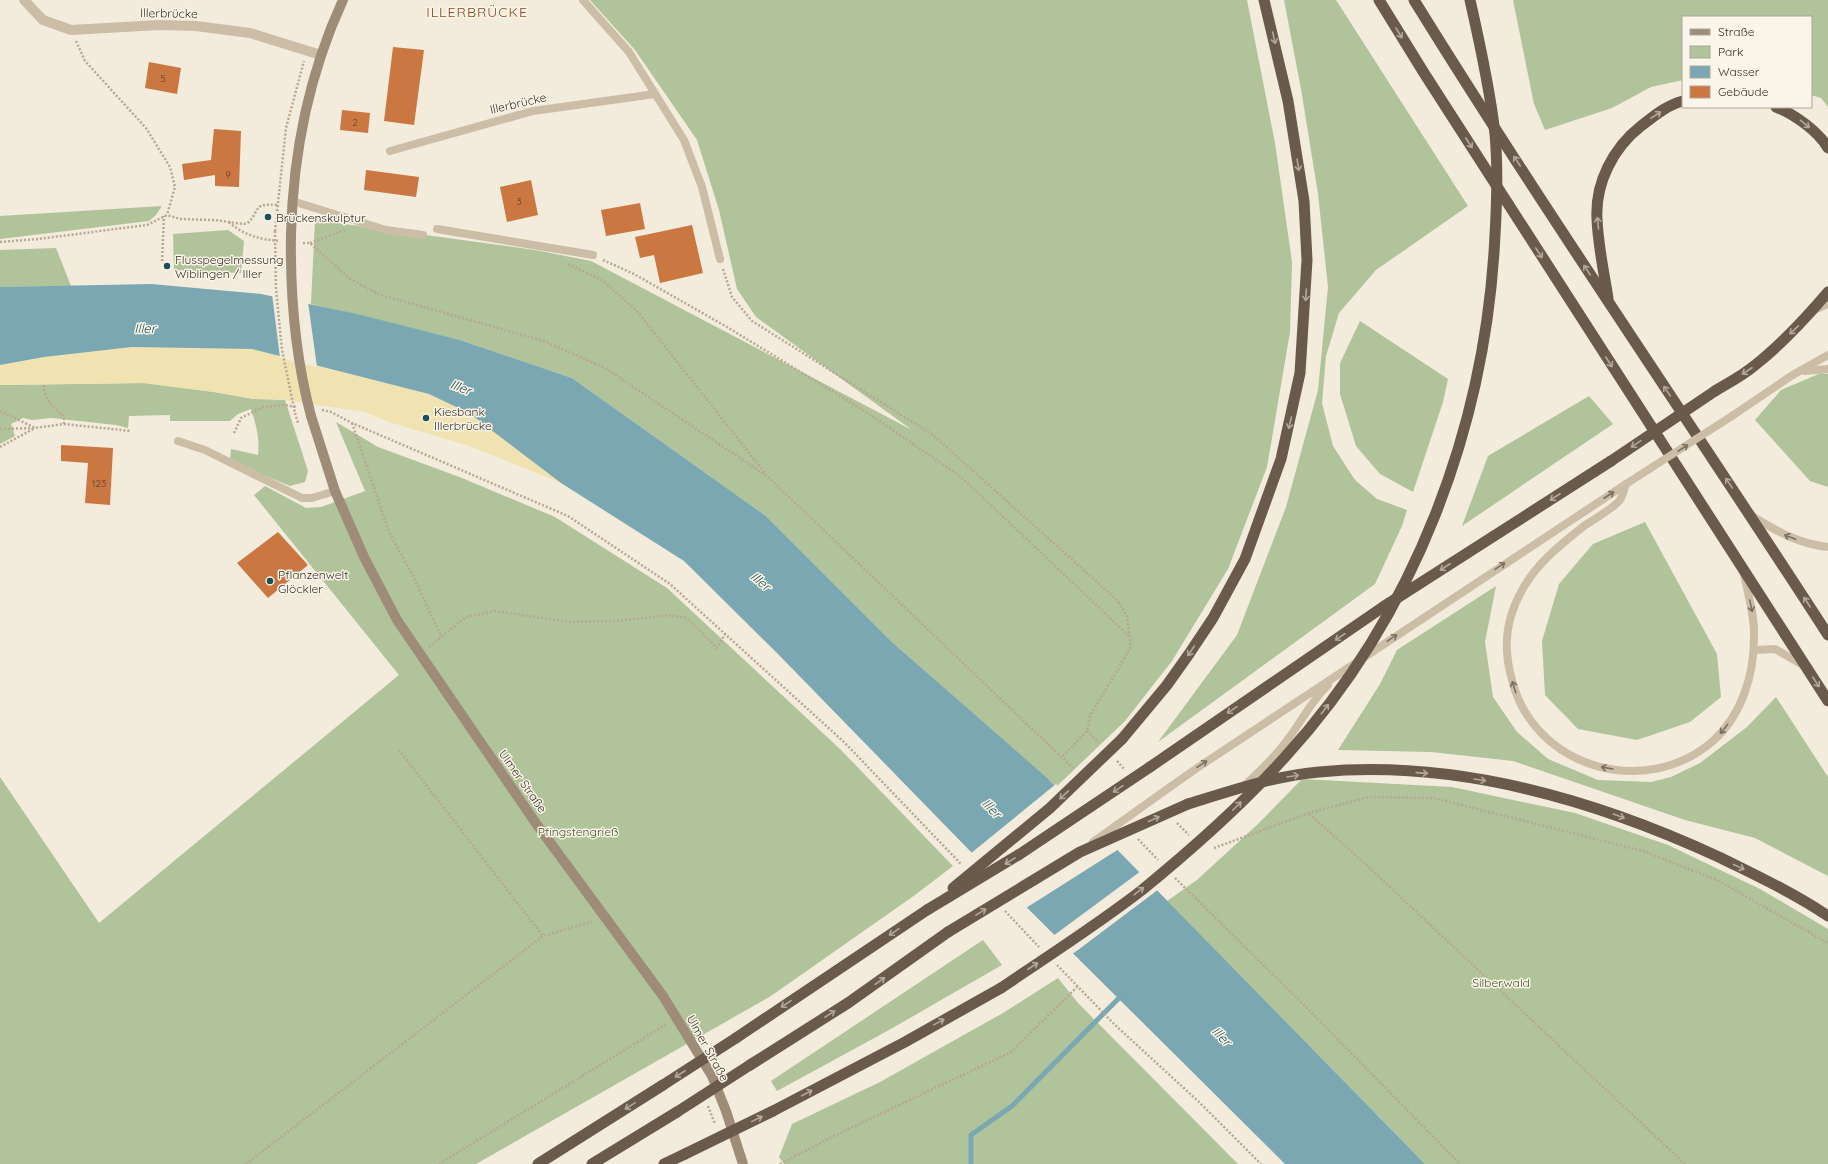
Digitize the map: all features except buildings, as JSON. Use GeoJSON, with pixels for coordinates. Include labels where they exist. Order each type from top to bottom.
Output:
{"type":"FeatureCollection","features":[{"type":"Feature","properties":{"kind":"highway"},"geometry":{"type":"LineString","coordinates":[[926,910],[1050,808],[1122,739],[1168,685],[1213,618],[1245,559],[1281,459],[1298,380],[1307,260],[1304,201],[1288,101],[1264,0]]}},
{"type":"Feature","properties":{"kind":"highway"},"geometry":{"type":"LineString","coordinates":[[1379,0],[1424,73],[1828,701]]}},
{"type":"Feature","properties":{"kind":"highway"},"geometry":{"type":"LineString","coordinates":[[1414,0],[1608,303],[1751,516],[1828,635]]}},
{"type":"Feature","properties":{"kind":"highway"},"geometry":{"type":"LineString","coordinates":[[664,1164],[773,1111],[905,1042],[1001,988],[1059,949],[1141,890],[1234,810],[1286,757],[1352,673],[1382,624],[1421,550],[1453,469],[1469,414],[1481,362],[1491,298],[1497,199],[1495,136],[1487,78],[1470,0]]}},
{"type":"Feature","properties":{"kind":"highway"},"geometry":{"type":"LineString","coordinates":[[1608,303],[1597,219],[1598,196],[1605,174],[1616,151],[1632,133],[1673,104],[1682,101]]}},
{"type":"Feature","properties":{"kind":"highway"},"geometry":{"type":"LineString","coordinates":[[1778,108],[1788,112],[1806,124],[1828,148]]}},
{"type":"Feature","properties":{"kind":"highway"},"geometry":{"type":"LineString","coordinates":[[538,1164],[736,1038],[926,910],[1020,854],[1150,767],[1383,607],[1611,461],[1753,367],[1777,347],[1813,310],[1828,292]]}},
{"type":"Feature","properties":{"kind":"highway"},"geometry":{"type":"LineString","coordinates":[[592,1164],[677,1112],[848,1003],[948,932],[1080,852],[1188,804],[1274,778],[1318,772],[1386,770],[1442,774],[1530,789],[1595,807],[1670,835],[1749,872],[1810,904],[1828,916]]}},
{"type":"Feature","properties":{"kind":"main road"},"geometry":{"type":"LineString","coordinates":[[293,238],[292,200],[299,137],[321,55],[343,0]]}},
{"type":"Feature","properties":{"kind":"main road","name":"Ulmer Straße"},"geometry":{"type":"LineString","coordinates":[[293,238],[292,309],[298,357],[305,394],[314,413],[335,491],[364,557],[397,620],[420,655],[535,822],[663,996],[712,1076],[726,1110],[743,1164]]}},
{"type":"Feature","properties":{"kind":"street","name":"Illerbrücke"},"geometry":{"type":"LineString","coordinates":[[24,0],[43,20],[71,30],[159,25],[196,26],[250,33],[321,55]]}},
{"type":"Feature","properties":{"kind":"lane"},"geometry":{"type":"LineString","coordinates":[[584,0],[629,52],[684,140],[702,186],[720,259]]}},
{"type":"Feature","properties":{"kind":"lane","name":"Illerbrücke"},"geometry":{"type":"LineString","coordinates":[[390,151],[533,111],[655,94]]}},
{"type":"Feature","properties":{"kind":"lane"},"geometry":{"type":"LineString","coordinates":[[292,200],[363,224],[386,230],[423,235]]}},
{"type":"Feature","properties":{"kind":"lane"},"geometry":{"type":"LineString","coordinates":[[437,229],[593,255]]}},
{"type":"Feature","properties":{"kind":"lane"},"geometry":{"type":"LineString","coordinates":[[1813,310],[1828,304]]}},
{"type":"Feature","properties":{"kind":"lane"},"geometry":{"type":"LineString","coordinates":[[1080,852],[1200,766],[1346,669],[1626,484],[1732,416],[1790,376],[1828,356]]}},
{"type":"Feature","properties":{"kind":"lane"},"geometry":{"type":"LineString","coordinates":[[1790,376],[1810,370],[1828,369]]}},
{"type":"Feature","properties":{"kind":"lane"},"geometry":{"type":"LineString","coordinates":[[178,441],[205,450],[302,498],[312,498],[335,491]]}},
{"type":"Feature","properties":{"kind":"lane"},"geometry":{"type":"LineString","coordinates":[[1626,484],[1619,500],[1562,543],[1541,562],[1520,591],[1515,603],[1508,629],[1509,664],[1516,696],[1530,720],[1555,746],[1570,756],[1588,764],[1619,770],[1637,771],[1655,769],[1674,764],[1713,741],[1728,724],[1746,690],[1753,664],[1754,621],[1742,568]]}},
{"type":"Feature","properties":{"kind":"lane"},"geometry":{"type":"LineString","coordinates":[[1751,516],[1781,534],[1807,544],[1828,547]]}},
{"type":"Feature","properties":{"kind":"lane"},"geometry":{"type":"LineString","coordinates":[[1754,650],[1775,649],[1806,666]]}},
{"type":"Feature","properties":{"kind":"lane"},"geometry":{"type":"LineString","coordinates":[[1242,788],[1275,757],[1290,738],[1308,708],[1322,691],[1346,669]]}},
{"type":"Feature","properties":{"kind":"path"},"geometry":{"type":"LineString","coordinates":[[71,30],[85,61],[146,128],[170,167],[175,187],[166,215],[162,261]]}},
{"type":"Feature","properties":{"kind":"path"},"geometry":{"type":"LineString","coordinates":[[0,242],[38,239],[147,225],[166,215],[180,219],[249,222],[256,209],[261,205],[277,205],[275,231]]}},
{"type":"Feature","properties":{"kind":"path"},"geometry":{"type":"LineString","coordinates":[[229,222],[238,231],[251,236],[266,240],[280,241]]}},
{"type":"Feature","properties":{"kind":"path"},"geometry":{"type":"LineString","coordinates":[[310,243],[363,224]]}},
{"type":"Feature","properties":{"kind":"path"},"geometry":{"type":"LineString","coordinates":[[293,238],[310,243],[350,279],[381,295],[544,340],[605,368],[767,476]]}},
{"type":"Feature","properties":{"kind":"path"},"geometry":{"type":"LineString","coordinates":[[593,255],[634,274],[727,327],[866,412],[960,476],[1130,637]]}},
{"type":"Feature","properties":{"kind":"path"},"geometry":{"type":"LineString","coordinates":[[564,261],[603,281],[637,311],[767,476],[1062,757],[1087,732],[1090,716],[1131,647],[1127,616],[1117,600],[933,435],[752,321],[732,297],[720,259]]}},
{"type":"Feature","properties":{"kind":"path"},"geometry":{"type":"LineString","coordinates":[[44,385],[44,392],[48,402],[64,417],[64,424]]}},
{"type":"Feature","properties":{"kind":"path"},"geometry":{"type":"LineString","coordinates":[[291,396],[295,413]]}},
{"type":"Feature","properties":{"kind":"path"},"geometry":{"type":"LineString","coordinates":[[234,433],[241,418],[263,407],[284,405],[304,408]]}},
{"type":"Feature","properties":{"kind":"path"},"geometry":{"type":"LineString","coordinates":[[0,412],[35,428]]}},
{"type":"Feature","properties":{"kind":"path"},"geometry":{"type":"LineString","coordinates":[[314,413],[332,412],[352,423],[568,516],[670,584],[844,742],[963,867]]}},
{"type":"Feature","properties":{"kind":"path"},"geometry":{"type":"LineString","coordinates":[[352,423],[389,532],[414,578],[441,636]]}},
{"type":"Feature","properties":{"kind":"path"},"geometry":{"type":"LineString","coordinates":[[0,429],[35,428],[64,424],[131,431]]}},
{"type":"Feature","properties":{"kind":"path"},"geometry":{"type":"LineString","coordinates":[[0,447],[35,428]]}},
{"type":"Feature","properties":{"kind":"path"},"geometry":{"type":"LineString","coordinates":[[420,655],[441,636],[466,617],[495,611],[570,622],[616,621],[667,615],[687,618],[717,648],[725,634]]}},
{"type":"Feature","properties":{"kind":"path"},"geometry":{"type":"LineString","coordinates":[[399,750],[543,936]]}},
{"type":"Feature","properties":{"kind":"path"},"geometry":{"type":"LineString","coordinates":[[1212,848],[1309,813],[1369,797],[1434,798],[1643,851],[1717,880],[1828,944]]}},
{"type":"Feature","properties":{"kind":"path"},"geometry":{"type":"LineString","coordinates":[[1309,813],[1685,1164]]}},
{"type":"Feature","properties":{"kind":"path"},"geometry":{"type":"LineString","coordinates":[[1176,880],[1310,1010],[1460,1164]]}},
{"type":"Feature","properties":{"kind":"path"},"geometry":{"type":"LineString","coordinates":[[1001,907],[1045,953]]}},
{"type":"Feature","properties":{"kind":"path"},"geometry":{"type":"LineString","coordinates":[[246,1164],[543,936],[596,921],[604,915]]}},
{"type":"Feature","properties":{"kind":"path"},"geometry":{"type":"LineString","coordinates":[[1056,964],[1114,1024],[1200,1102],[1261,1164]]}},
{"type":"Feature","properties":{"kind":"path"},"geometry":{"type":"LineString","coordinates":[[780,1164],[836,1135],[1011,1052],[1077,987]]}},
{"type":"Feature","properties":{"kind":"path"},"geometry":{"type":"LineString","coordinates":[[439,1164],[677,1019]]}},
{"type":"Feature","properties":{"kind":"green space"},"geometry":{"type":"Polygon","coordinates":[[[590,0],[1247,0],[1275,143],[1292,262],[1290,332],[1267,467],[1228,569],[1172,661],[1125,721],[1056,787],[893,643],[766,516],[572,378],[460,340],[311,304],[315,220],[535,250],[591,261],[912,430],[756,317],[737,289],[719,210],[697,140],[635,50],[590,0]]]}},
{"type":"Feature","properties":{"kind":"green space"},"geometry":{"type":"Polygon","coordinates":[[[1284,0],[1336,0],[1468,206],[1376,270],[1339,313],[1326,356],[1322,403],[1333,446],[1355,480],[1377,499],[1407,510],[1402,526],[1375,584],[1158,742],[1237,635],[1286,507],[1318,390],[1328,287],[1318,194],[1301,89],[1284,0]]]}},
{"type":"Feature","properties":{"kind":"green space"},"geometry":{"type":"Polygon","coordinates":[[[1513,0],[1828,0],[1828,107],[1821,98],[1812,95],[1812,16],[1682,16],[1682,80],[1651,87],[1612,108],[1545,130],[1534,104],[1513,0]]]}},
{"type":"Feature","properties":{"kind":"green space"},"geometry":{"type":"Polygon","coordinates":[[[162,206],[156,215],[149,221],[0,239],[0,216],[162,206]]]}},
{"type":"Feature","properties":{"kind":"green space"},"geometry":{"type":"Polygon","coordinates":[[[228,230],[244,241],[241,273],[174,270],[173,234],[228,230]]]}},
{"type":"Feature","properties":{"kind":"green space"},"geometry":{"type":"Polygon","coordinates":[[[56,248],[71,286],[0,287],[0,250],[56,248]]]}},
{"type":"Feature","properties":{"kind":"green space"},"geometry":{"type":"Polygon","coordinates":[[[1360,321],[1448,379],[1443,402],[1413,492],[1380,474],[1356,446],[1340,394],[1340,363],[1360,321]]]}},
{"type":"Feature","properties":{"kind":"green space"},"geometry":{"type":"Polygon","coordinates":[[[1821,373],[1828,374],[1828,487],[1810,481],[1755,420],[1781,390],[1821,373]]]}},
{"type":"Feature","properties":{"kind":"green space"},"geometry":{"type":"Polygon","coordinates":[[[144,383],[254,399],[285,400],[308,471],[305,482],[290,486],[230,461],[231,449],[258,455],[257,432],[251,409],[238,414],[230,421],[170,421],[170,415],[129,416],[128,428],[116,425],[51,418],[32,420],[23,418],[11,424],[15,436],[0,444],[0,385],[144,383]]]}},
{"type":"Feature","properties":{"kind":"green space"},"geometry":{"type":"Polygon","coordinates":[[[1589,396],[1613,424],[1462,526],[1488,456],[1589,396]]]}},
{"type":"Feature","properties":{"kind":"green space","name":"Pfingstengrieß"},"geometry":{"type":"Polygon","coordinates":[[[336,422],[378,447],[462,478],[555,517],[667,588],[840,749],[953,866],[915,895],[771,996],[476,1164],[0,1164],[0,777],[99,923],[399,675],[254,495],[265,486],[306,508],[321,507],[365,491],[336,422]]]}},
{"type":"Feature","properties":{"kind":"green space"},"geometry":{"type":"Polygon","coordinates":[[[1645,522],[1717,654],[1721,697],[1690,722],[1637,740],[1578,729],[1545,695],[1542,641],[1559,584],[1593,544],[1645,522]]]}},
{"type":"Feature","properties":{"kind":"green space"},"geometry":{"type":"Polygon","coordinates":[[[1496,586],[1485,642],[1493,697],[1517,732],[1548,759],[1598,780],[1651,782],[1671,777],[1700,763],[1747,727],[1776,697],[1828,777],[1828,876],[1755,838],[1685,820],[1513,761],[1431,752],[1338,750],[1380,684],[1397,650],[1496,586]]]}},
{"type":"Feature","properties":{"kind":"green space","name":"Silberwald"},"geometry":{"type":"Polygon","coordinates":[[[1302,779],[1452,787],[1575,813],[1668,845],[1760,889],[1828,929],[1828,1164],[1425,1164],[1167,901],[1197,880],[1259,823],[1302,779]]]}},
{"type":"Feature","properties":{"kind":"green space"},"geometry":{"type":"Polygon","coordinates":[[[983,940],[1002,965],[889,1030],[777,1091],[771,1081],[983,940]]]}},
{"type":"Feature","properties":{"kind":"green space"},"geometry":{"type":"Polygon","coordinates":[[[1058,978],[1078,1003],[1238,1164],[784,1164],[779,1157],[792,1124],[880,1082],[1003,1013],[1058,978]]]}},
{"type":"Feature","properties":{"kind":"sand","name":"Kiesbank Illerbrücke"},"geometry":{"type":"Polygon","coordinates":[[[132,347],[252,349],[429,394],[469,413],[561,483],[472,447],[389,422],[365,412],[278,399],[254,399],[144,383],[0,385],[0,365],[44,357],[132,347]]]}},
{"type":"Feature","properties":{"kind":"water","name":"Iller"},"geometry":{"type":"Polygon","coordinates":[[[151,284],[261,294],[357,314],[460,340],[572,378],[766,516],[893,643],[1047,778],[1425,1164],[1285,1164],[972,853],[777,653],[684,561],[561,483],[469,413],[429,394],[252,349],[132,347],[44,357],[0,365],[0,287],[151,284]]]}},
{"type":"Feature","properties":{"kind":"pier"},"geometry":{"type":"Polygon","coordinates":[[[272,294],[308,302],[317,367],[280,358],[272,294]]]}},
{"type":"Feature","properties":{"kind":"pier"},"geometry":{"type":"Polygon","coordinates":[[[1056,784],[1119,849],[1026,908],[970,854],[1056,784]]]}},
{"type":"Feature","properties":{"kind":"pier"},"geometry":{"type":"Polygon","coordinates":[[[1141,871],[1159,889],[1078,950],[1072,954],[1053,936],[1141,871]]]}},
{"type":"Feature","properties":{"kind":"waterway"},"geometry":{"type":"LineString","coordinates":[[971,1164],[971,1135],[1012,1106],[1123,994]]}},
{"type":"Feature","properties":{"kind":"place","name":"Brückenskulptur"},"geometry":{"type":"Point","coordinates":[268,217]}},
{"type":"Feature","properties":{"kind":"place","name":"Flusspegelmessung Wiblingen / Iller"},"geometry":{"type":"Point","coordinates":[167,266]}},
{"type":"Feature","properties":{"kind":"place","name":"Kiesbank Illerbrücke"},"geometry":{"type":"Point","coordinates":[426,418]}},
{"type":"Feature","properties":{"kind":"place","name":"Pflanzenwelt Glöckler"},"geometry":{"type":"Point","coordinates":[270,581]}},
{"type":"Feature","properties":{"kind":"district","name":"ILLERBRÜCKE"},"geometry":{"type":"Point","coordinates":[477,12]}}]}
